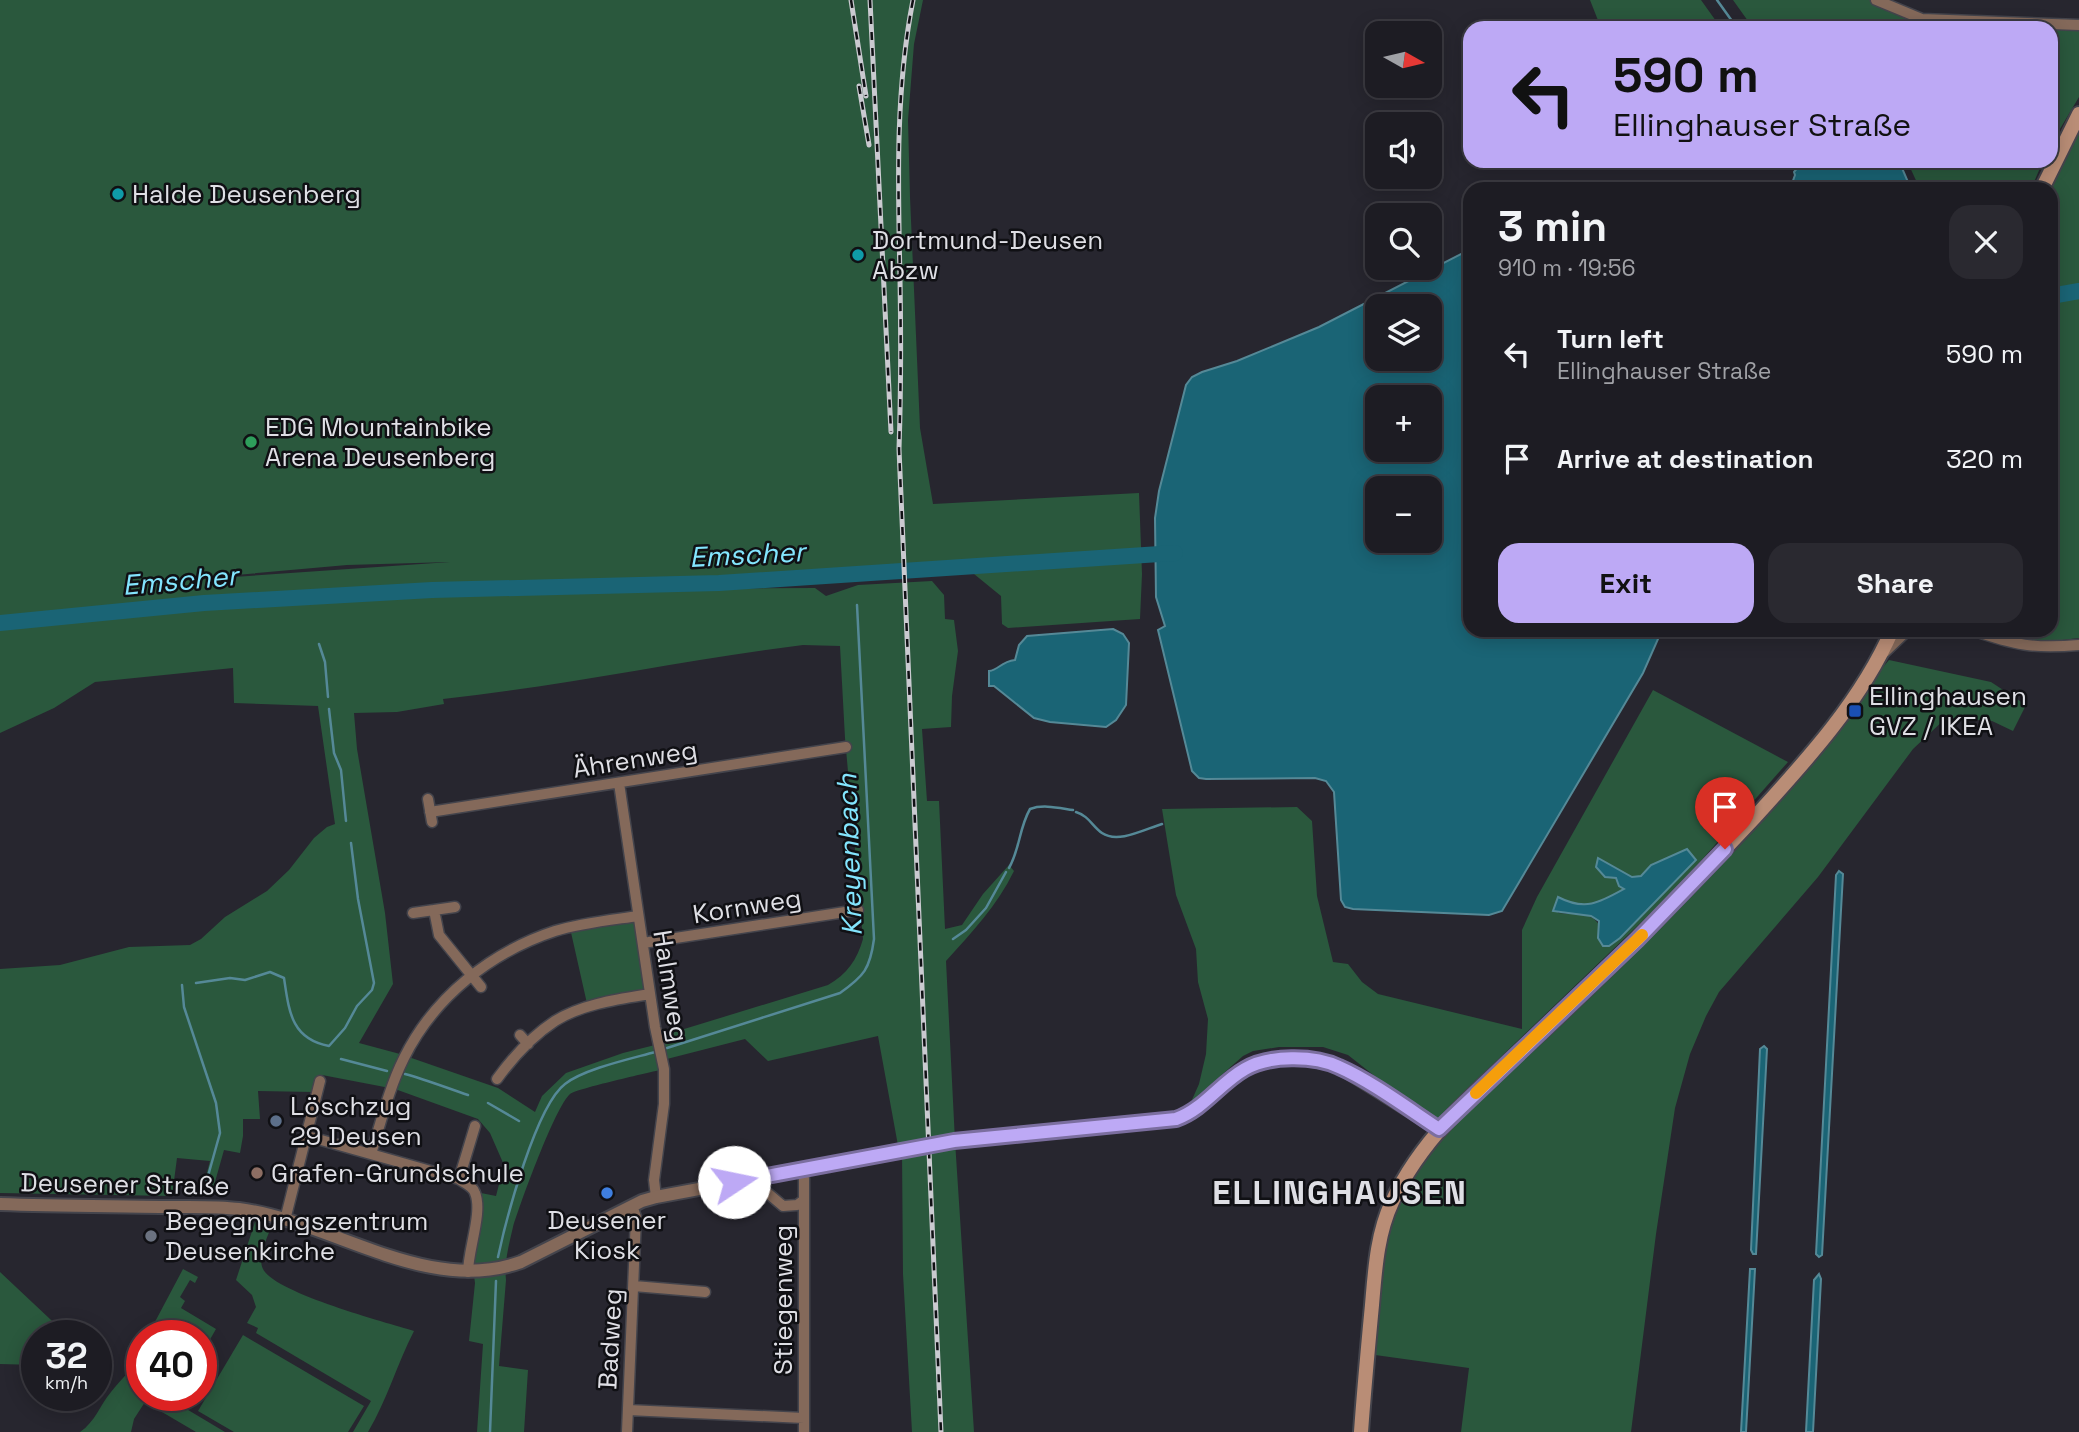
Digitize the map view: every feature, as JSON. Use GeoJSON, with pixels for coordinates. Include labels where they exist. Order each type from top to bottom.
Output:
{"type":"FeatureCollection","features":[{"type":"Feature","properties":{"kind":"main road"},"geometry":{"type":"LineString","coordinates":[[2058,157],[2079,114]]}},
{"type":"Feature","properties":{"kind":"main road"},"geometry":{"type":"LineString","coordinates":[[1361,1432],[1375,1274],[1382,1227],[1392,1201],[1416,1159],[1439,1129],[1690,887],[1792,776],[1834,724],[1882,654],[1889,637]]}},
{"type":"Feature","properties":{"kind":"street"},"geometry":{"type":"LineString","coordinates":[[1876,0],[1922,19],[1974,21]]}},
{"type":"Feature","properties":{"kind":"street"},"geometry":{"type":"LineString","coordinates":[[2058,24],[2079,25]]}},
{"type":"Feature","properties":{"kind":"street"},"geometry":{"type":"LineString","coordinates":[[1882,654],[1900,637]]}},
{"type":"Feature","properties":{"kind":"street"},"geometry":{"type":"LineString","coordinates":[[1991,637],[2007,643],[2045,649],[2079,645]]}},
{"type":"Feature","properties":{"kind":"street","name":"Ährenweg"},"geometry":{"type":"LineString","coordinates":[[428,799],[431,817],[619,783],[846,747]]}},
{"type":"Feature","properties":{"kind":"street","name":"Halmweg"},"geometry":{"type":"LineString","coordinates":[[619,783],[662,1060],[664,1084],[662,1125],[654,1180],[656,1197]]}},
{"type":"Feature","properties":{"kind":"street"},"geometry":{"type":"LineString","coordinates":[[413,913],[455,907]]}},
{"type":"Feature","properties":{"kind":"street"},"geometry":{"type":"LineString","coordinates":[[434,910],[439,935],[481,987]]}},
{"type":"Feature","properties":{"kind":"street","name":"Kornweg"},"geometry":{"type":"LineString","coordinates":[[643,943],[858,910]]}},
{"type":"Feature","properties":{"kind":"street"},"geometry":{"type":"LineString","coordinates":[[371,1154],[388,1096],[404,1057],[421,1030],[471,974],[503,953],[557,930],[638,916]]}},
{"type":"Feature","properties":{"kind":"street"},"geometry":{"type":"LineString","coordinates":[[497,1079],[528,1044],[556,1020],[606,1002],[650,994]]}},
{"type":"Feature","properties":{"kind":"street"},"geometry":{"type":"LineString","coordinates":[[520,1035],[528,1044]]}},
{"type":"Feature","properties":{"kind":"street","name":"Deusener Straße"},"geometry":{"type":"LineString","coordinates":[[0,1204],[224,1208],[249,1211],[285,1220],[429,1267],[468,1272],[505,1268],[521,1262],[632,1206],[656,1197],[954,1141],[1176,1119],[1191,1112],[1242,1070],[1264,1061],[1319,1061],[1340,1067],[1439,1129]]}},
{"type":"Feature","properties":{"kind":"street"},"geometry":{"type":"LineString","coordinates":[[285,1220],[320,1081]]}},
{"type":"Feature","properties":{"kind":"street"},"geometry":{"type":"LineString","coordinates":[[459,1179],[475,1126]]}},
{"type":"Feature","properties":{"kind":"street"},"geometry":{"type":"LineString","coordinates":[[307,1136],[459,1179],[471,1186],[476,1196],[468,1272]]}},
{"type":"Feature","properties":{"kind":"street","name":"Stiegenweg"},"geometry":{"type":"LineString","coordinates":[[802,1169],[804,1432]]}},
{"type":"Feature","properties":{"kind":"street"},"geometry":{"type":"LineString","coordinates":[[751,1179],[783,1206],[797,1205],[804,1200]]}},
{"type":"Feature","properties":{"kind":"street","name":"Badweg"},"geometry":{"type":"LineString","coordinates":[[627,1432],[636,1217],[632,1206]]}},
{"type":"Feature","properties":{"kind":"street"},"geometry":{"type":"LineString","coordinates":[[634,1286],[705,1292]]}},
{"type":"Feature","properties":{"kind":"street"},"geometry":{"type":"LineString","coordinates":[[628,1410],[804,1418]]}},
{"type":"Feature","properties":{"kind":"green space"},"geometry":{"type":"Polygon","coordinates":[[[0,0],[923,0],[914,44],[908,120],[920,428],[933,504],[1139,493],[1142,574],[1140,619],[1008,628],[1002,624],[1001,596],[963,565],[842,568],[528,589],[815,588],[826,596],[858,585],[932,581],[944,595],[945,619],[954,620],[958,651],[951,727],[922,729],[927,801],[939,801],[945,929],[962,925],[983,894],[1009,865],[1014,871],[992,907],[946,961],[974,1432],[912,1432],[903,1274],[902,1151],[899,1151],[878,1036],[768,1061],[745,1039],[663,1060],[664,1069],[570,1094],[556,1117],[530,1178],[513,1227],[506,1260],[499,1366],[528,1370],[524,1432],[477,1432],[483,1344],[469,1341],[475,1283],[472,1260],[482,1204],[481,1193],[496,1196],[504,1165],[490,1133],[478,1119],[395,1089],[322,1075],[314,1092],[258,1091],[260,1119],[243,1119],[240,1153],[224,1150],[211,1196],[201,1195],[210,1161],[177,1158],[172,1196],[0,1193],[0,969],[60,965],[129,947],[190,945],[201,939],[225,917],[267,891],[289,870],[314,838],[335,824],[318,706],[234,703],[233,668],[95,682],[54,708],[0,733],[0,0]],[[450,562],[347,565],[146,583],[147,583],[450,562]],[[803,645],[443,699],[444,704],[397,712],[354,713],[357,749],[385,913],[393,984],[359,1043],[400,1054],[498,1088],[535,1112],[542,1096],[566,1073],[623,1053],[659,1044],[658,1037],[828,985],[841,976],[858,954],[863,939],[845,738],[840,646],[803,645]]]}},
{"type":"Feature","properties":{"kind":"green space"},"geometry":{"type":"Polygon","coordinates":[[[1590,0],[1701,0],[1716,21],[1598,21],[1590,0]]]}},
{"type":"Feature","properties":{"kind":"green space"},"geometry":{"type":"Polygon","coordinates":[[[1733,0],[1876,0],[1907,14],[2016,21],[1748,21],[1733,0]]]}},
{"type":"Feature","properties":{"kind":"green space"},"geometry":{"type":"Polygon","coordinates":[[[2058,24],[2079,25],[2079,97],[2058,132],[2058,24]]]}},
{"type":"Feature","properties":{"kind":"green space"},"geometry":{"type":"Polygon","coordinates":[[[2079,116],[2079,638],[2037,643],[2019,637],[2058,637],[2058,182],[2046,182],[2053,168],[2058,168],[2058,159],[2079,116]]]}},
{"type":"Feature","properties":{"kind":"green space"},"geometry":{"type":"Polygon","coordinates":[[[1910,168],[2040,168],[2034,182],[1917,182],[1910,168]]]}},
{"type":"Feature","properties":{"kind":"green space"},"geometry":{"type":"Polygon","coordinates":[[[1889,660],[1991,682],[2026,705],[2013,731],[1992,721],[1946,718],[1913,749],[1818,877],[1719,992],[1690,1054],[1675,1108],[1631,1432],[1461,1432],[1469,1368],[1368,1354],[1382,1227],[1443,1124],[1348,1055],[1323,1047],[1279,1047],[1253,1051],[1243,1056],[1191,1102],[1199,1084],[1206,1054],[1208,1019],[1198,982],[1196,949],[1176,895],[1162,809],[1297,807],[1312,821],[1317,896],[1333,962],[1348,964],[1362,982],[1378,994],[1522,1029],[1522,930],[1537,897],[1653,690],[1788,762],[1678,887],[1481,1076],[1448,1118],[1584,992],[1834,724],[1889,660]],[[1667,858],[1651,865],[1642,876],[1632,877],[1621,871],[1616,878],[1624,889],[1607,898],[1585,904],[1558,897],[1558,913],[1592,917],[1600,926],[1609,946],[1696,860],[1667,858]]]}},
{"type":"Feature","properties":{"kind":"green space"},"geometry":{"type":"Polygon","coordinates":[[[638,916],[650,994],[588,1008],[570,928],[638,916]]]}},
{"type":"Feature","properties":{"kind":"green space"},"geometry":{"type":"Polygon","coordinates":[[[255,1222],[271,1227],[263,1248],[261,1264],[272,1278],[288,1288],[332,1306],[414,1331],[368,1432],[353,1432],[371,1401],[256,1333],[258,1328],[247,1323],[256,1307],[252,1295],[236,1280],[255,1222]]]}},
{"type":"Feature","properties":{"kind":"green space"},"geometry":{"type":"Polygon","coordinates":[[[183,1269],[198,1277],[195,1283],[190,1280],[180,1297],[185,1301],[181,1308],[201,1320],[156,1320],[183,1269]]]}},
{"type":"Feature","properties":{"kind":"green space"},"geometry":{"type":"Polygon","coordinates":[[[0,1272],[51,1320],[21,1320],[21,1365],[0,1364],[0,1272]]]}},
{"type":"Feature","properties":{"kind":"green space"},"geometry":{"type":"Polygon","coordinates":[[[243,1335],[364,1406],[348,1432],[234,1432],[198,1411],[217,1411],[217,1379],[243,1335]]]}},
{"type":"Feature","properties":{"kind":"green space"},"geometry":{"type":"Polygon","coordinates":[[[126,1374],[126,1411],[139,1411],[131,1432],[80,1432],[98,1411],[112,1411],[112,1391],[126,1374]]]}},
{"type":"Feature","properties":{"kind":"green space"},"geometry":{"type":"Polygon","coordinates":[[[160,1411],[190,1411],[225,1432],[196,1432],[160,1411]]]}},
{"type":"Feature","properties":{"kind":"water"},"geometry":{"type":"Polygon","coordinates":[[[1797,168],[1902,168],[1908,182],[1792,182],[1797,168]]]}},
{"type":"Feature","properties":{"kind":"water"},"geometry":{"type":"Polygon","coordinates":[[[1463,253],[1463,637],[1659,637],[1643,673],[1502,911],[1489,915],[1345,907],[1341,900],[1334,792],[1326,781],[1315,778],[1206,779],[1199,778],[1192,771],[1158,630],[1165,626],[1156,597],[1155,518],[1159,491],[1186,385],[1192,377],[1237,361],[1319,327],[1365,303],[1365,371],[1442,371],[1442,294],[1383,294],[1410,280],[1442,280],[1442,264],[1463,253]]]}},
{"type":"Feature","properties":{"kind":"water"},"geometry":{"type":"Polygon","coordinates":[[[1113,629],[1123,634],[1129,643],[1126,705],[1116,720],[1106,727],[1034,718],[994,686],[989,686],[989,671],[1015,660],[1019,645],[1027,636],[1113,629]]]}},
{"type":"Feature","properties":{"kind":"water"},"geometry":{"type":"Polygon","coordinates":[[[1687,849],[1696,860],[1609,946],[1603,946],[1598,938],[1599,921],[1591,916],[1553,911],[1558,897],[1584,904],[1607,898],[1624,889],[1619,886],[1616,878],[1605,877],[1596,867],[1598,858],[1632,877],[1641,876],[1651,865],[1687,849]]]}},
{"type":"Feature","properties":{"kind":"water"},"geometry":{"type":"Polygon","coordinates":[[[1839,871],[1843,874],[1822,1255],[1819,1257],[1816,1254],[1836,875],[1839,871]]]}},
{"type":"Feature","properties":{"kind":"water"},"geometry":{"type":"Polygon","coordinates":[[[1764,1046],[1767,1049],[1756,1254],[1753,1254],[1751,1250],[1760,1049],[1764,1046]]]}},
{"type":"Feature","properties":{"kind":"water"},"geometry":{"type":"Polygon","coordinates":[[[1750,1269],[1755,1269],[1746,1432],[1741,1432],[1750,1269]]]}},
{"type":"Feature","properties":{"kind":"water"},"geometry":{"type":"Polygon","coordinates":[[[1819,1274],[1821,1279],[1813,1432],[1806,1432],[1814,1280],[1819,1274]]]}},
{"type":"Feature","properties":{"kind":"waterway"},"geometry":{"type":"LineString","coordinates":[[1717,0],[1732,21]]}},
{"type":"Feature","properties":{"kind":"waterway","name":"Emscher"},"geometry":{"type":"LineString","coordinates":[[2058,295],[2079,291]]}},
{"type":"Feature","properties":{"kind":"waterway","name":"Emscher"},"geometry":{"type":"LineString","coordinates":[[0,623],[204,603],[432,590],[719,583],[1175,553]]}},
{"type":"Feature","properties":{"kind":"waterway","name":"Kreyenbach"},"geometry":{"type":"LineString","coordinates":[[667,1048],[840,993],[855,982],[868,965],[874,939],[857,605]]}},
{"type":"Feature","properties":{"kind":"waterway"},"geometry":{"type":"LineString","coordinates":[[319,644],[325,662],[328,697]]}},
{"type":"Feature","properties":{"kind":"waterway"},"geometry":{"type":"LineString","coordinates":[[329,709],[334,753],[341,770],[346,821]]}},
{"type":"Feature","properties":{"kind":"waterway"},"geometry":{"type":"LineString","coordinates":[[1009,868],[1030,809],[1046,807],[1073,810]]}},
{"type":"Feature","properties":{"kind":"waterway"},"geometry":{"type":"LineString","coordinates":[[1076,812],[1108,836],[1124,836],[1162,824]]}},
{"type":"Feature","properties":{"kind":"waterway"},"geometry":{"type":"LineString","coordinates":[[196,983],[230,978],[245,980],[270,972],[284,978],[290,1012],[299,1030],[316,1042],[329,1046],[345,1028],[357,1006],[372,990],[374,983],[358,899],[351,843]]}},
{"type":"Feature","properties":{"kind":"waterway"},"geometry":{"type":"LineString","coordinates":[[953,939],[966,930],[986,908],[1006,872]]}},
{"type":"Feature","properties":{"kind":"waterway"},"geometry":{"type":"LineString","coordinates":[[182,985],[184,1007],[216,1103],[220,1133],[203,1194]]}},
{"type":"Feature","properties":{"kind":"waterway","name":"Kreyenbach"},"geometry":{"type":"LineString","coordinates":[[498,1257],[533,1138],[554,1096],[565,1084],[584,1074],[655,1052]]}},
{"type":"Feature","properties":{"kind":"waterway"},"geometry":{"type":"LineString","coordinates":[[341,1059],[387,1071]]}},
{"type":"Feature","properties":{"kind":"waterway"},"geometry":{"type":"LineString","coordinates":[[405,1074],[468,1095]]}},
{"type":"Feature","properties":{"kind":"waterway"},"geometry":{"type":"LineString","coordinates":[[488,1103],[519,1121]]}},
{"type":"Feature","properties":{"kind":"waterway","name":"Kreyenbach"},"geometry":{"type":"LineString","coordinates":[[490,1432],[496,1281]]}},
{"type":"Feature","properties":{"kind":"railway"},"geometry":{"type":"LineString","coordinates":[[851,0],[866,96]]}},
{"type":"Feature","properties":{"kind":"railway"},"geometry":{"type":"LineString","coordinates":[[870,0],[891,432]]}},
{"type":"Feature","properties":{"kind":"railway"},"geometry":{"type":"LineString","coordinates":[[913,0],[900,104],[899,449],[941,1432]]}},
{"type":"Feature","properties":{"kind":"railway"},"geometry":{"type":"LineString","coordinates":[[859,86],[869,145]]}},
{"type":"Feature","properties":{"kind":"slow traffic"},"geometry":{"type":"LineString","coordinates":[[1476,1093],[1642,935]]}},
{"type":"Feature","properties":{"kind":"place","name":"Halde Deusenberg"},"geometry":{"type":"Point","coordinates":[118,194]}},
{"type":"Feature","properties":{"kind":"place","name":"Dortmund-Deusen Abzw"},"geometry":{"type":"Point","coordinates":[858,255]}},
{"type":"Feature","properties":{"kind":"place","name":"EDG Mountainbike Arena Deusenberg"},"geometry":{"type":"Point","coordinates":[251,442]}},
{"type":"Feature","properties":{"kind":"place","name":"Ellinghausen GVZ / IKEA"},"geometry":{"type":"Point","coordinates":[1855,711]}},
{"type":"Feature","properties":{"kind":"place","name":"Löschzug 29 Deusen"},"geometry":{"type":"Point","coordinates":[276,1121]}},
{"type":"Feature","properties":{"kind":"place","name":"Grafen-Grundschule"},"geometry":{"type":"Point","coordinates":[257,1173]}},
{"type":"Feature","properties":{"kind":"place","name":"Deusener Kiosk"},"geometry":{"type":"Point","coordinates":[607,1193]}},
{"type":"Feature","properties":{"kind":"place","name":"Begegnungszentrum Deusenkirche"},"geometry":{"type":"Point","coordinates":[151,1236]}},
{"type":"Feature","properties":{"kind":"district","name":"ELLINGHAUSEN"},"geometry":{"type":"Point","coordinates":[1340,1192]}},
{"type":"Feature","properties":{"kind":"route"},"geometry":{"type":"LineString","coordinates":[[734,1182],[954,1141],[1176,1119],[1191,1112],[1242,1070],[1264,1061],[1277,1060],[1319,1061],[1340,1067],[1439,1129],[1584,992],[1725,849]]}}]}
